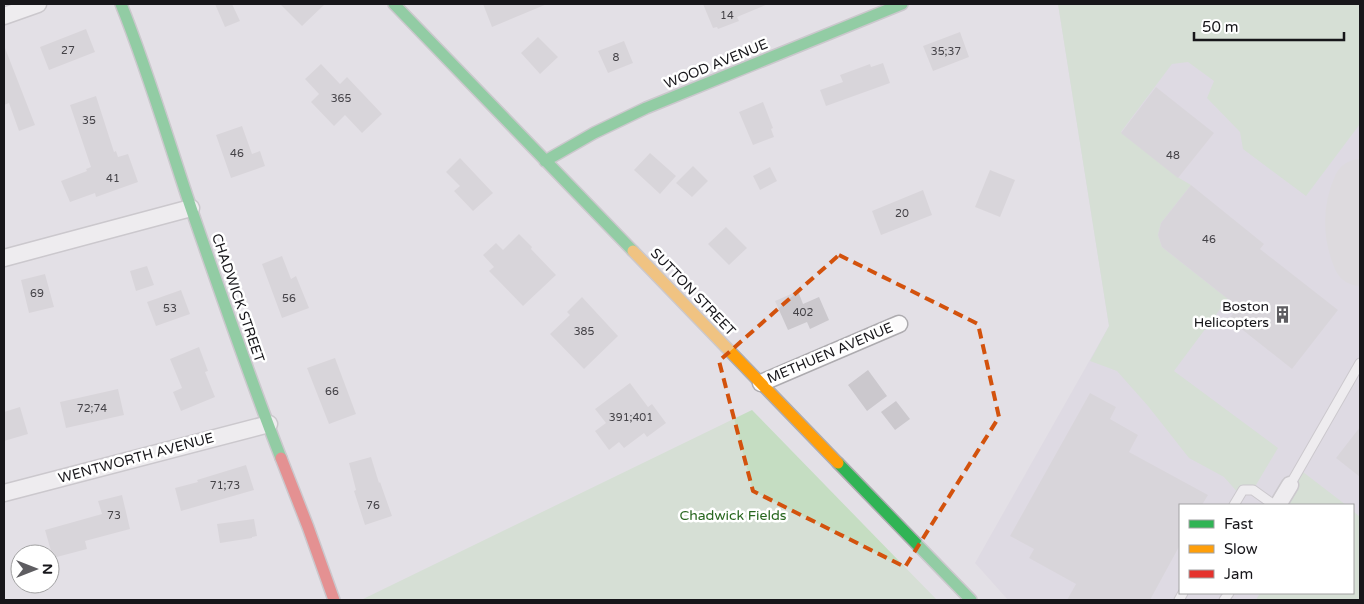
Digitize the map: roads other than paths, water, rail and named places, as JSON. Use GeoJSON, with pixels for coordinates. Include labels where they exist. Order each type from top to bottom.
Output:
{"type":"FeatureCollection","features":[{"type":"Feature","properties":{"kind":"main road","name":"CHADWICK STREET"},"geometry":{"type":"LineString","coordinates":[[121,4],[138,46],[191,208],[248,372],[334,600]]}},
{"type":"Feature","properties":{"kind":"main road","name":"SUTTON STREET"},"geometry":{"type":"LineString","coordinates":[[394,4],[971,600]]}},
{"type":"Feature","properties":{"kind":"main road","name":"WOOD AVENUE"},"geometry":{"type":"LineString","coordinates":[[546,161],[561,151],[634,113],[902,4]]}},
{"type":"Feature","properties":{"kind":"street"},"geometry":{"type":"LineString","coordinates":[[4,16],[38,4]]}},
{"type":"Feature","properties":{"kind":"street"},"geometry":{"type":"LineString","coordinates":[[4,258],[191,208]]}},
{"type":"Feature","properties":{"kind":"street","name":"METHUEN AVENUE"},"geometry":{"type":"LineString","coordinates":[[760,383],[898,324]]}},
{"type":"Feature","properties":{"kind":"street","name":"WENTWORTH AVENUE"},"geometry":{"type":"LineString","coordinates":[[4,493],[269,424]]}},
{"type":"Feature","properties":{"kind":"street"},"geometry":{"type":"LineString","coordinates":[[1279,504],[1290,485]]}},
{"type":"Feature","properties":{"kind":"lane"},"geometry":{"type":"LineString","coordinates":[[1290,485],[1360,363]]}},
{"type":"Feature","properties":{"kind":"lane"},"geometry":{"type":"LineString","coordinates":[[1235,504],[1242,490],[1253,490],[1273,504]]}},
{"type":"Feature","properties":{"kind":"place","name":"Boston Helicopters"},"geometry":{"type":"Point","coordinates":[1283,314]}},
{"type":"Feature","properties":{"kind":"park label","name":"Chadwick Fields"},"geometry":{"type":"Point","coordinates":[733,515]}}]}
